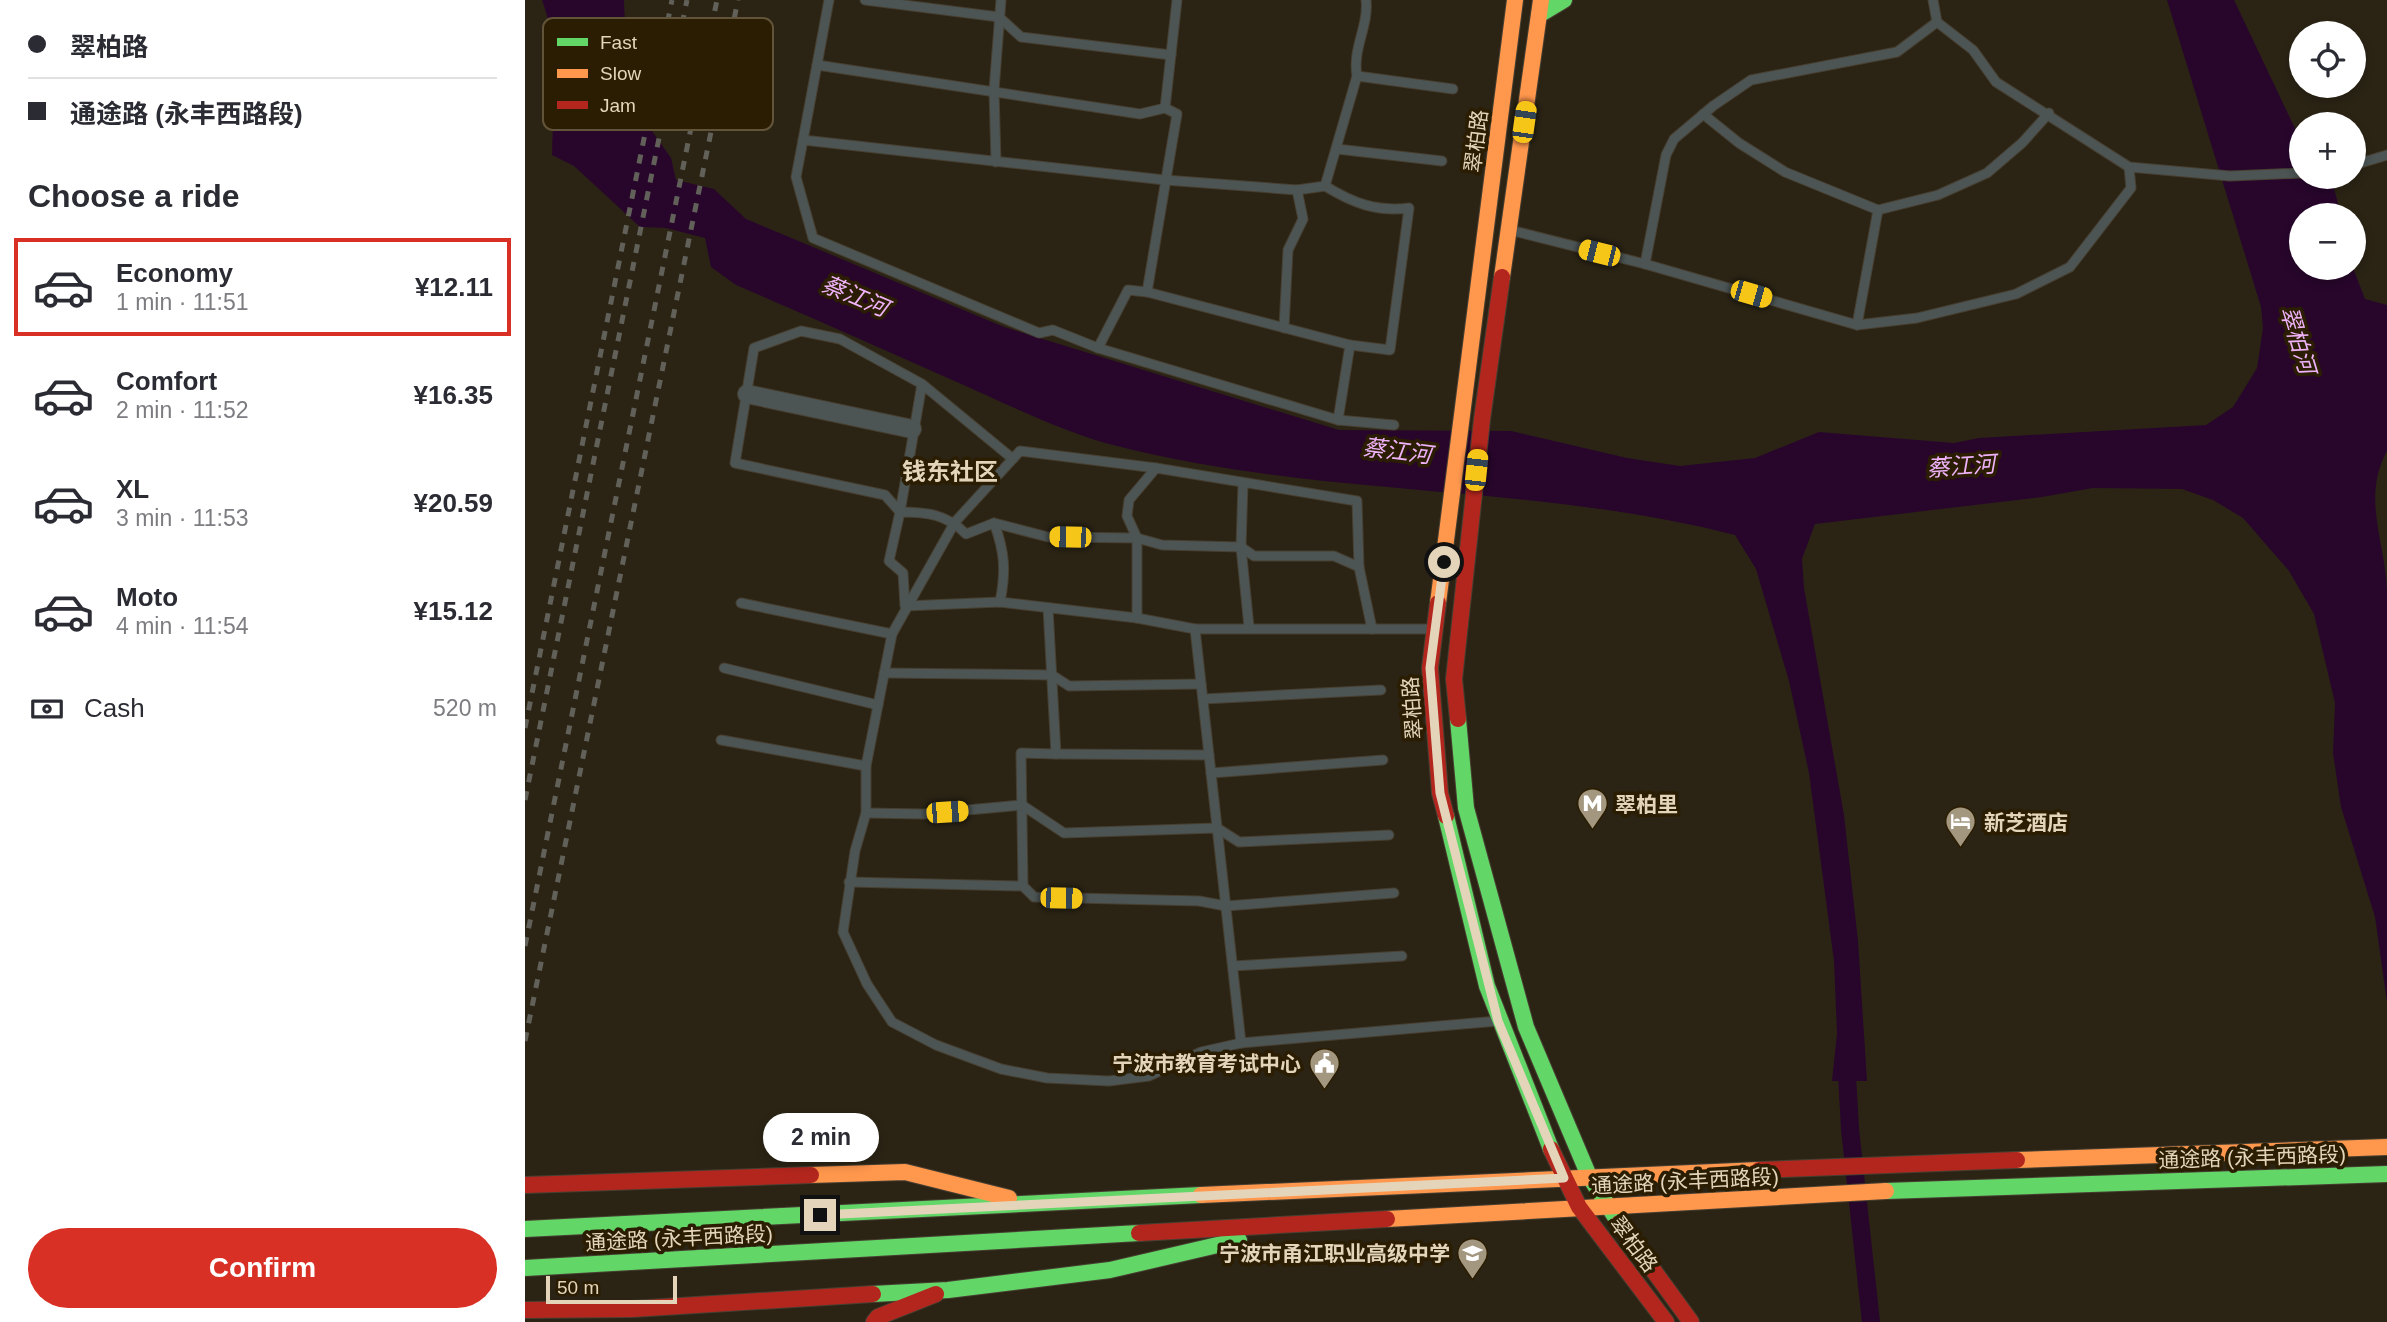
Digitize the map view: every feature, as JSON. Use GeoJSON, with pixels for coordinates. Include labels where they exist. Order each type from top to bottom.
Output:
{"type":"FeatureCollection","features":[{"type":"Feature","properties":{"kind":"main road","name":"翠柏路"},"geometry":{"type":"LineString","coordinates":[[1515,0],[1430,668],[1440,793],[1498,1021],[1564,1178],[1579,1207],[1666,1322]]}},
{"type":"Feature","properties":{"kind":"main road"},"geometry":{"type":"LineString","coordinates":[[1540,7],[1564,0]]}},
{"type":"Feature","properties":{"kind":"main road","name":"翠柏路"},"geometry":{"type":"LineString","coordinates":[[1540,7],[1482,419],[1454,679],[1466,808],[1526,1027],[1589,1176],[1607,1206],[1691,1322]]}},
{"type":"Feature","properties":{"kind":"main road","name":"通途路 (永丰西路段)"},"geometry":{"type":"LineString","coordinates":[[525,1229],[1589,1176],[2387,1147]]}},
{"type":"Feature","properties":{"kind":"main road"},"geometry":{"type":"LineString","coordinates":[[525,1185],[905,1172],[1035,1205]]}},
{"type":"Feature","properties":{"kind":"main road","name":"通途路 (永丰西路段)"},"geometry":{"type":"LineString","coordinates":[[525,1268],[1896,1190],[2387,1174]]}},
{"type":"Feature","properties":{"kind":"main road"},"geometry":{"type":"LineString","coordinates":[[525,1310],[632,1309],[948,1290],[1110,1270],[1311,1223]]}},
{"type":"Feature","properties":{"kind":"main road"},"geometry":{"type":"LineString","coordinates":[[874,1322],[878,1317],[948,1290]]}},
{"type":"Feature","properties":{"kind":"street"},"geometry":{"type":"LineString","coordinates":[[747,394],[912,429]]}},
{"type":"Feature","properties":{"kind":"lane"},"geometry":{"type":"LineString","coordinates":[[829,0],[796,177],[813,238],[1039,333],[1053,330],[1098,348],[1338,420],[1394,425]]}},
{"type":"Feature","properties":{"kind":"lane"},"geometry":{"type":"LineString","coordinates":[[865,0],[999,17],[1021,37],[1171,55]]}},
{"type":"Feature","properties":{"kind":"lane"},"geometry":{"type":"LineString","coordinates":[[996,162],[994,90],[1001,0]]}},
{"type":"Feature","properties":{"kind":"lane"},"geometry":{"type":"LineString","coordinates":[[1165,108],[1177,0]]}},
{"type":"Feature","properties":{"kind":"lane"},"geometry":{"type":"LineString","coordinates":[[1325,186],[1357,75],[1354,61],[1367,9],[1366,0]]}},
{"type":"Feature","properties":{"kind":"lane"},"geometry":{"type":"LineString","coordinates":[[1933,0],[1937,22],[1973,50],[1996,82],[2049,113],[2129,167],[2239,176],[2289,174]]}},
{"type":"Feature","properties":{"kind":"lane"},"geometry":{"type":"LineString","coordinates":[[1645,264],[1666,155],[1674,139],[1703,114],[1751,80],[1897,52],[1937,22]]}},
{"type":"Feature","properties":{"kind":"lane"},"geometry":{"type":"LineString","coordinates":[[817,65],[994,90],[1044,102],[1140,114],[1165,108],[1177,114],[1147,292]]}},
{"type":"Feature","properties":{"kind":"lane"},"geometry":{"type":"LineString","coordinates":[[1357,75],[1453,89]]}},
{"type":"Feature","properties":{"kind":"lane"},"geometry":{"type":"LineString","coordinates":[[1703,114],[1739,143],[1785,172],[1878,210],[1938,195],[1987,173],[2022,143],[2049,113]]}},
{"type":"Feature","properties":{"kind":"lane"},"geometry":{"type":"LineString","coordinates":[[803,140],[1165,180],[1297,190],[1325,186],[1352,202],[1387,211],[1409,208],[1390,350],[1350,345],[1147,292],[1128,290],[1098,348]]}},
{"type":"Feature","properties":{"kind":"lane"},"geometry":{"type":"LineString","coordinates":[[1336,149],[1442,161]]}},
{"type":"Feature","properties":{"kind":"lane"},"geometry":{"type":"LineString","coordinates":[[2366,161],[2387,155]]}},
{"type":"Feature","properties":{"kind":"lane"},"geometry":{"type":"LineString","coordinates":[[1509,230],[1645,264],[1857,325],[1917,318],[2016,294],[2070,267],[2131,188],[2129,167]]}},
{"type":"Feature","properties":{"kind":"lane"},"geometry":{"type":"LineString","coordinates":[[1284,328],[1288,250],[1303,219],[1297,190]]}},
{"type":"Feature","properties":{"kind":"lane"},"geometry":{"type":"LineString","coordinates":[[1857,325],[1878,210]]}},
{"type":"Feature","properties":{"kind":"lane"},"geometry":{"type":"LineString","coordinates":[[1013,458],[922,384],[840,339],[801,331],[754,348],[735,463],[885,495],[900,512],[928,512],[955,522],[966,534],[994,523],[1048,537],[1137,538],[1162,545],[1241,547],[1254,556],[1334,556],[1359,567]]}},
{"type":"Feature","properties":{"kind":"lane"},"geometry":{"type":"LineString","coordinates":[[1338,420],[1350,345]]}},
{"type":"Feature","properties":{"kind":"lane"},"geometry":{"type":"LineString","coordinates":[[905,606],[903,573],[890,561],[922,384]]}},
{"type":"Feature","properties":{"kind":"lane"},"geometry":{"type":"LineString","coordinates":[[1372,629],[1359,567],[1357,501],[1156,468],[1020,451],[955,522],[905,606],[892,634],[866,766],[866,813],[849,882],[843,932],[867,984],[892,1022],[936,1045],[1002,1069],[1047,1078],[1109,1081],[1149,1076],[1201,1052],[1241,1043],[1498,1021]]}},
{"type":"Feature","properties":{"kind":"lane"},"geometry":{"type":"LineString","coordinates":[[1137,618],[1137,538],[1127,516],[1129,500],[1156,468]]}},
{"type":"Feature","properties":{"kind":"lane"},"geometry":{"type":"LineString","coordinates":[[1244,483],[1241,547],[1249,627]]}},
{"type":"Feature","properties":{"kind":"lane"},"geometry":{"type":"LineString","coordinates":[[994,523],[1004,550],[1006,572],[1000,602]]}},
{"type":"Feature","properties":{"kind":"lane"},"geometry":{"type":"LineString","coordinates":[[905,606],[1000,602],[1137,618],[1195,629],[1435,629]]}},
{"type":"Feature","properties":{"kind":"lane"},"geometry":{"type":"LineString","coordinates":[[741,603],[892,634]]}},
{"type":"Feature","properties":{"kind":"lane"},"geometry":{"type":"LineString","coordinates":[[1048,608],[1056,754]]}},
{"type":"Feature","properties":{"kind":"lane"},"geometry":{"type":"LineString","coordinates":[[1195,629],[1241,1043]]}},
{"type":"Feature","properties":{"kind":"lane"},"geometry":{"type":"LineString","coordinates":[[725,668],[878,705]]}},
{"type":"Feature","properties":{"kind":"lane"},"geometry":{"type":"LineString","coordinates":[[884,673],[1052,675],[1069,686],[1201,684]]}},
{"type":"Feature","properties":{"kind":"lane"},"geometry":{"type":"LineString","coordinates":[[1203,699],[1381,690]]}},
{"type":"Feature","properties":{"kind":"lane"},"geometry":{"type":"LineString","coordinates":[[722,740],[866,766]]}},
{"type":"Feature","properties":{"kind":"lane"},"geometry":{"type":"LineString","coordinates":[[1023,886],[1021,752],[1209,755]]}},
{"type":"Feature","properties":{"kind":"lane"},"geometry":{"type":"LineString","coordinates":[[1211,773],[1383,760]]}},
{"type":"Feature","properties":{"kind":"lane"},"geometry":{"type":"LineString","coordinates":[[866,813],[924,814],[1022,805],[1064,833],[1217,828],[1239,842],[1389,835]]}},
{"type":"Feature","properties":{"kind":"lane"},"geometry":{"type":"LineString","coordinates":[[849,882],[1023,886],[1034,897],[1199,901],[1226,906],[1394,893]]}},
{"type":"Feature","properties":{"kind":"lane"},"geometry":{"type":"LineString","coordinates":[[1233,966],[1402,956]]}},
{"type":"Feature","properties":{"kind":"water"},"geometry":{"type":"Polygon","coordinates":[[[542,0],[624,0],[625,18],[547,18],[542,0]]]}},
{"type":"Feature","properties":{"kind":"water"},"geometry":{"type":"Polygon","coordinates":[[[2167,0],[2234,0],[2289,116],[2289,189],[2334,189],[2338,203],[2289,203],[2289,280],[2358,280],[2365,299],[2387,305],[2387,451],[2379,469],[2375,503],[2387,592],[2387,1002],[2375,917],[2341,807],[2333,753],[2335,703],[2314,614],[2289,571],[2243,518],[2213,500],[2182,489],[2093,488],[2042,497],[1815,524],[1802,559],[1804,588],[1844,815],[1858,941],[1867,1081],[1832,1081],[1837,1033],[1834,961],[1809,773],[1789,681],[1756,569],[1735,535],[1659,518],[1582,506],[1271,475],[1194,463],[1117,446],[1078,434],[736,285],[711,267],[705,238],[666,228],[640,227],[574,166],[552,155],[553,130],[651,130],[671,158],[676,180],[714,189],[746,219],[1004,327],[1339,430],[1511,431],[1627,458],[1680,466],[1755,458],[1819,432],[1954,443],[1979,438],[2206,425],[2233,407],[2257,368],[2263,328],[2261,307],[2167,0]]]}},
{"type":"Feature","properties":{"kind":"waterway"},"geometry":{"type":"LineString","coordinates":[[1846,1057],[1850,1129],[1871,1322]]}},
{"type":"Feature","properties":{"kind":"railway"},"geometry":{"type":"LineString","coordinates":[[668,18],[672,0]]}},
{"type":"Feature","properties":{"kind":"railway"},"geometry":{"type":"LineString","coordinates":[[683,18],[687,0]]}},
{"type":"Feature","properties":{"kind":"railway"},"geometry":{"type":"LineString","coordinates":[[713,18],[717,0]]}},
{"type":"Feature","properties":{"kind":"railway"},"geometry":{"type":"LineString","coordinates":[[734,18],[738,0]]}},
{"type":"Feature","properties":{"kind":"railway"},"geometry":{"type":"LineString","coordinates":[[525,728],[646,130]]}},
{"type":"Feature","properties":{"kind":"railway"},"geometry":{"type":"LineString","coordinates":[[525,800],[661,130]]}},
{"type":"Feature","properties":{"kind":"railway"},"geometry":{"type":"LineString","coordinates":[[525,946],[691,130]]}},
{"type":"Feature","properties":{"kind":"railway"},"geometry":{"type":"LineString","coordinates":[[525,1041],[711,130]]}},
{"type":"Feature","properties":{"kind":"traffic: fast"},"geometry":{"type":"LineString","coordinates":[[1539,15],[1564,0]]}},
{"type":"Feature","properties":{"kind":"traffic: fast"},"geometry":{"type":"LineString","coordinates":[[1458,719],[1466,808],[1526,1027],[1589,1176],[1619,1223]]}},
{"type":"Feature","properties":{"kind":"traffic: fast"},"geometry":{"type":"LineString","coordinates":[[1446,816],[1487,986],[1551,1149]]}},
{"type":"Feature","properties":{"kind":"traffic: fast"},"geometry":{"type":"LineString","coordinates":[[1886,1191],[2387,1174]]}},
{"type":"Feature","properties":{"kind":"traffic: fast"},"geometry":{"type":"LineString","coordinates":[[525,1229],[1201,1195]]}},
{"type":"Feature","properties":{"kind":"traffic: fast"},"geometry":{"type":"LineString","coordinates":[[525,1268],[1139,1233]]}},
{"type":"Feature","properties":{"kind":"traffic: fast"},"geometry":{"type":"LineString","coordinates":[[873,1294],[948,1290],[1110,1270],[1239,1240]]}},
{"type":"Feature","properties":{"kind":"traffic: slow"},"geometry":{"type":"LineString","coordinates":[[1438,603],[1515,0]]}},
{"type":"Feature","properties":{"kind":"traffic: slow"},"geometry":{"type":"LineString","coordinates":[[1502,277],[1541,0]]}},
{"type":"Feature","properties":{"kind":"traffic: slow"},"geometry":{"type":"LineString","coordinates":[[2017,1160],[2387,1147]]}},
{"type":"Feature","properties":{"kind":"traffic: slow"},"geometry":{"type":"LineString","coordinates":[[1201,1195],[1759,1170]]}},
{"type":"Feature","properties":{"kind":"traffic: slow"},"geometry":{"type":"LineString","coordinates":[[811,1175],[905,1172],[1009,1198]]}},
{"type":"Feature","properties":{"kind":"traffic: slow"},"geometry":{"type":"LineString","coordinates":[[1387,1219],[1886,1191]]}},
{"type":"Feature","properties":{"kind":"traffic: jam"},"geometry":{"type":"LineString","coordinates":[[1458,719],[1454,679],[1482,419],[1502,277]]}},
{"type":"Feature","properties":{"kind":"traffic: jam"},"geometry":{"type":"LineString","coordinates":[[1438,603],[1430,668],[1440,793],[1446,816]]}},
{"type":"Feature","properties":{"kind":"traffic: jam"},"geometry":{"type":"LineString","coordinates":[[1551,1149],[1579,1207],[1666,1322]]}},
{"type":"Feature","properties":{"kind":"traffic: jam"},"geometry":{"type":"LineString","coordinates":[[1759,1170],[2017,1160]]}},
{"type":"Feature","properties":{"kind":"traffic: jam"},"geometry":{"type":"LineString","coordinates":[[525,1185],[811,1175]]}},
{"type":"Feature","properties":{"kind":"traffic: jam"},"geometry":{"type":"LineString","coordinates":[[1139,1233],[1387,1219]]}},
{"type":"Feature","properties":{"kind":"traffic: jam"},"geometry":{"type":"LineString","coordinates":[[1619,1223],[1691,1322]]}},
{"type":"Feature","properties":{"kind":"traffic: jam"},"geometry":{"type":"LineString","coordinates":[[525,1310],[632,1309],[873,1294]]}},
{"type":"Feature","properties":{"kind":"traffic: jam"},"geometry":{"type":"LineString","coordinates":[[874,1322],[878,1317],[936,1294]]}},
{"type":"Feature","properties":{"kind":"place","name":"翠柏里"},"geometry":{"type":"Point","coordinates":[1592,831]}},
{"type":"Feature","properties":{"kind":"place","name":"新芝酒店"},"geometry":{"type":"Point","coordinates":[1961,849]}},
{"type":"Feature","properties":{"kind":"place","name":"宁波市教育考试中心"},"geometry":{"type":"Point","coordinates":[1324,1090]}},
{"type":"Feature","properties":{"kind":"place","name":"宁波市甬江职业高级中学"},"geometry":{"type":"Point","coordinates":[1473,1280]}},
{"type":"Feature","properties":{"kind":"district","name":"钱东社区"},"geometry":{"type":"Point","coordinates":[950,471]}},
{"type":"Feature","properties":{"kind":"route"},"geometry":{"type":"LineString","coordinates":[[820,1215],[1564,1178],[1542,1132],[1486,986],[1440,793],[1430,668],[1444,562]]}},
{"type":"Feature","properties":{"kind":"water label","name":"蔡江河"},"geometry":{"type":"Point","coordinates":[855,296]}},
{"type":"Feature","properties":{"kind":"water label","name":"翠柏河"},"geometry":{"type":"Point","coordinates":[2298,340]}},
{"type":"Feature","properties":{"kind":"water label","name":"蔡江河"},"geometry":{"type":"Point","coordinates":[1397,451]}},
{"type":"Feature","properties":{"kind":"water label","name":"蔡江河"},"geometry":{"type":"Point","coordinates":[1961,466]}}]}
